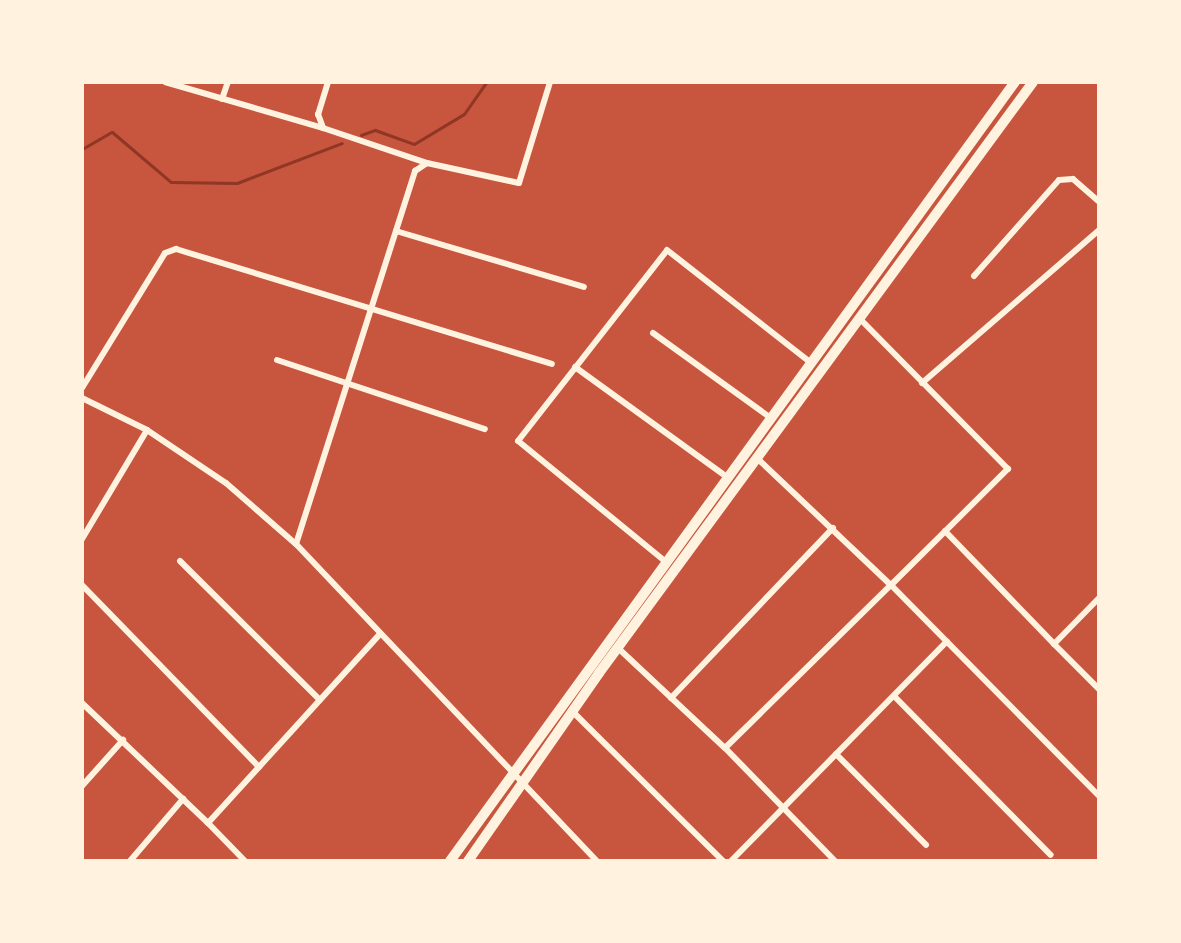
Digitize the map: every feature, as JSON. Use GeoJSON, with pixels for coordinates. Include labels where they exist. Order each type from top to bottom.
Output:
{"type":"FeatureCollection","features":[{"type":"Feature","properties":{"kind":"main road"},"geometry":{"type":"LineString","coordinates":[[450,861],[512,771],[1015,82]]}},
{"type":"Feature","properties":{"kind":"main road"},"geometry":{"type":"LineString","coordinates":[[468,861],[572,711],[1033,82]]}},
{"type":"Feature","properties":{"kind":"street"},"geometry":{"type":"LineString","coordinates":[[165,82],[323,128],[427,163],[519,183],[550,82]]}},
{"type":"Feature","properties":{"kind":"street"},"geometry":{"type":"LineString","coordinates":[[222,99],[228,82]]}},
{"type":"Feature","properties":{"kind":"street"},"geometry":{"type":"LineString","coordinates":[[323,128],[318,114],[328,82]]}},
{"type":"Feature","properties":{"kind":"street"},"geometry":{"type":"LineString","coordinates":[[296,544],[415,171],[427,163]]}},
{"type":"Feature","properties":{"kind":"street"},"geometry":{"type":"LineString","coordinates":[[974,276],[1059,180],[1073,179],[1099,202]]}},
{"type":"Feature","properties":{"kind":"street"},"geometry":{"type":"LineString","coordinates":[[922,383],[1099,230]]}},
{"type":"Feature","properties":{"kind":"street"},"geometry":{"type":"LineString","coordinates":[[396,231],[584,287]]}},
{"type":"Feature","properties":{"kind":"street"},"geometry":{"type":"LineString","coordinates":[[82,388],[169,250],[373,305],[552,364]]}},
{"type":"Feature","properties":{"kind":"street"},"geometry":{"type":"LineString","coordinates":[[666,562],[518,441],[667,250],[811,363]]}},
{"type":"Feature","properties":{"kind":"street"},"geometry":{"type":"LineString","coordinates":[[725,748],[1008,469],[860,319]]}},
{"type":"Feature","properties":{"kind":"street"},"geometry":{"type":"LineString","coordinates":[[653,333],[771,418]]}},
{"type":"Feature","properties":{"kind":"street"},"geometry":{"type":"LineString","coordinates":[[277,360],[485,429]]}},
{"type":"Feature","properties":{"kind":"street"},"geometry":{"type":"LineString","coordinates":[[575,367],[727,477]]}},
{"type":"Feature","properties":{"kind":"street"},"geometry":{"type":"LineString","coordinates":[[82,398],[147,430],[226,483],[296,544],[379,635],[597,861]]}},
{"type":"Feature","properties":{"kind":"street"},"geometry":{"type":"LineString","coordinates":[[82,539],[147,430]]}},
{"type":"Feature","properties":{"kind":"street"},"geometry":{"type":"LineString","coordinates":[[758,459],[891,585],[1099,796]]}},
{"type":"Feature","properties":{"kind":"street"},"geometry":{"type":"LineString","coordinates":[[671,698],[833,528]]}},
{"type":"Feature","properties":{"kind":"street"},"geometry":{"type":"LineString","coordinates":[[945,531],[1099,689]]}},
{"type":"Feature","properties":{"kind":"street"},"geometry":{"type":"LineString","coordinates":[[180,561],[320,700]]}},
{"type":"Feature","properties":{"kind":"street"},"geometry":{"type":"LineString","coordinates":[[82,585],[259,767]]}},
{"type":"Feature","properties":{"kind":"street"},"geometry":{"type":"LineString","coordinates":[[1054,644],[1099,598]]}},
{"type":"Feature","properties":{"kind":"street"},"geometry":{"type":"LineString","coordinates":[[208,823],[379,635]]}},
{"type":"Feature","properties":{"kind":"street"},"geometry":{"type":"LineString","coordinates":[[731,861],[947,641]]}},
{"type":"Feature","properties":{"kind":"street"},"geometry":{"type":"LineString","coordinates":[[618,648],[725,748],[835,861]]}},
{"type":"Feature","properties":{"kind":"street"},"geometry":{"type":"LineString","coordinates":[[894,696],[1051,855]]}},
{"type":"Feature","properties":{"kind":"street"},"geometry":{"type":"LineString","coordinates":[[82,703],[245,861]]}},
{"type":"Feature","properties":{"kind":"street"},"geometry":{"type":"LineString","coordinates":[[572,711],[723,861]]}},
{"type":"Feature","properties":{"kind":"street"},"geometry":{"type":"LineString","coordinates":[[82,786],[123,740]]}},
{"type":"Feature","properties":{"kind":"street"},"geometry":{"type":"LineString","coordinates":[[836,754],[926,845]]}},
{"type":"Feature","properties":{"kind":"street"},"geometry":{"type":"LineString","coordinates":[[130,861],[183,799]]}},
{"type":"Feature","properties":{"kind":"street"},"geometry":{"type":"LineString","coordinates":[[232,861],[238,854]]}},
{"type":"Feature","properties":{"kind":"waterway"},"geometry":{"type":"LineString","coordinates":[[361,135],[375,130],[414,144],[464,114],[486,82]]}},
{"type":"Feature","properties":{"kind":"waterway"},"geometry":{"type":"LineString","coordinates":[[82,149],[112,132],[171,182],[237,183],[342,143]]}}]}
